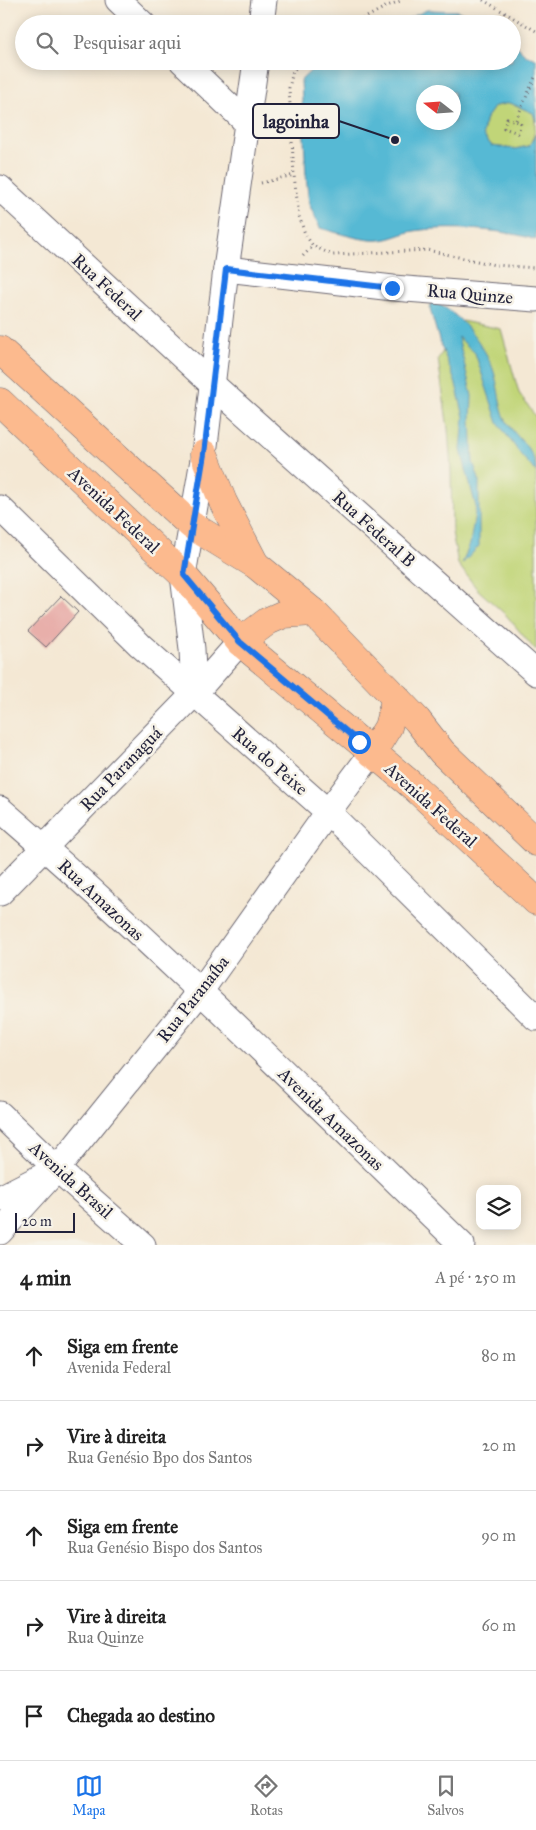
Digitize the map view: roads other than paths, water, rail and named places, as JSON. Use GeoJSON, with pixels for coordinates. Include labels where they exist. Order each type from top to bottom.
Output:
{"type":"FeatureCollection","features":[{"type":"Feature","properties":{"kind":"main road"},"geometry":{"type":"LineString","coordinates":[[0,350],[191,525],[256,565],[312,612],[396,697],[442,752],[532,838],[497,865]]}},
{"type":"Feature","properties":{"kind":"main road","name":"Avenida Federal"},"geometry":{"type":"LineString","coordinates":[[0,402],[184,575],[240,642],[414,787],[536,901]]}},
{"type":"Feature","properties":{"kind":"main road"},"geometry":{"type":"LineString","coordinates":[[204,454],[223,502],[256,565]]}},
{"type":"Feature","properties":{"kind":"main road"},"geometry":{"type":"LineString","coordinates":[[240,642],[268,621],[284,614],[312,612]]}},
{"type":"Feature","properties":{"kind":"main road"},"geometry":{"type":"LineString","coordinates":[[372,753],[388,727],[396,697]]}},
{"type":"Feature","properties":{"kind":"street"},"geometry":{"type":"LineString","coordinates":[[118,0],[134,15]]}},
{"type":"Feature","properties":{"kind":"street"},"geometry":{"type":"LineString","coordinates":[[262,15],[264,0]]}},
{"type":"Feature","properties":{"kind":"street"},"geometry":{"type":"LineString","coordinates":[[191,70],[247,123]]}},
{"type":"Feature","properties":{"kind":"street"},"geometry":{"type":"LineString","coordinates":[[194,694],[192,649],[184,575],[204,454],[226,269],[255,70]]}},
{"type":"Feature","properties":{"kind":"street","name":"Rua Federal"},"geometry":{"type":"LineString","coordinates":[[0,188],[213,385]]}},
{"type":"Feature","properties":{"kind":"street","name":"Rua Quinze"},"geometry":{"type":"LineString","coordinates":[[226,269],[392,288],[536,299]]}},
{"type":"Feature","properties":{"kind":"street","name":"Rua Federal B"},"geometry":{"type":"LineString","coordinates":[[213,385],[536,673]]}},
{"type":"Feature","properties":{"kind":"street","name":"Rua do Peixe"},"geometry":{"type":"LineString","coordinates":[[0,508],[140,645],[328,812],[536,1018]]}},
{"type":"Feature","properties":{"kind":"street","name":"Rua Paranaguá"},"geometry":{"type":"LineString","coordinates":[[0,894],[194,694],[240,642]]}},
{"type":"Feature","properties":{"kind":"street","name":"Rua Paranaíba"},"geometry":{"type":"LineString","coordinates":[[0,1232],[57,1169],[200,992],[372,753]]}},
{"type":"Feature","properties":{"kind":"street","name":"Rua Amazonas"},"geometry":{"type":"LineString","coordinates":[[0,809],[45,848],[200,992]]}},
{"type":"Feature","properties":{"kind":"street","name":"Avenida Amazonas"},"geometry":{"type":"LineString","coordinates":[[200,992],[462,1245]]}},
{"type":"Feature","properties":{"kind":"street","name":"Avenida Brasil"},"geometry":{"type":"LineString","coordinates":[[0,1114],[57,1169],[143,1245]]}},
{"type":"Feature","properties":{"kind":"street"},"geometry":{"type":"LineString","coordinates":[[0,1198],[57,1169]]}},
{"type":"Feature","properties":{"kind":"water"},"geometry":{"type":"Polygon","coordinates":[[[427,10],[458,11],[466,15],[416,15],[427,10]]]}},
{"type":"Feature","properties":{"kind":"water"},"geometry":{"type":"Polygon","coordinates":[[[521,50],[526,55],[536,59],[536,122],[533,113],[510,103],[495,106],[485,120],[483,135],[492,146],[515,149],[529,146],[536,134],[536,240],[492,231],[442,229],[414,231],[380,240],[366,240],[320,228],[309,204],[301,80],[312,70],[521,70],[521,50]]]}},
{"type":"Feature","properties":{"kind":"water"},"geometry":{"type":"Polygon","coordinates":[[[432,302],[442,306],[461,320],[485,352],[494,372],[506,420],[529,450],[533,457],[536,472],[498,423],[475,353],[458,337],[472,396],[473,462],[479,479],[479,546],[462,564],[470,544],[476,507],[461,450],[464,417],[456,384],[439,340],[430,309],[432,302]]]}},
{"type":"Feature","properties":{"kind":"place","name":"lagoinha"},"geometry":{"type":"Point","coordinates":[395,140]}}]}
